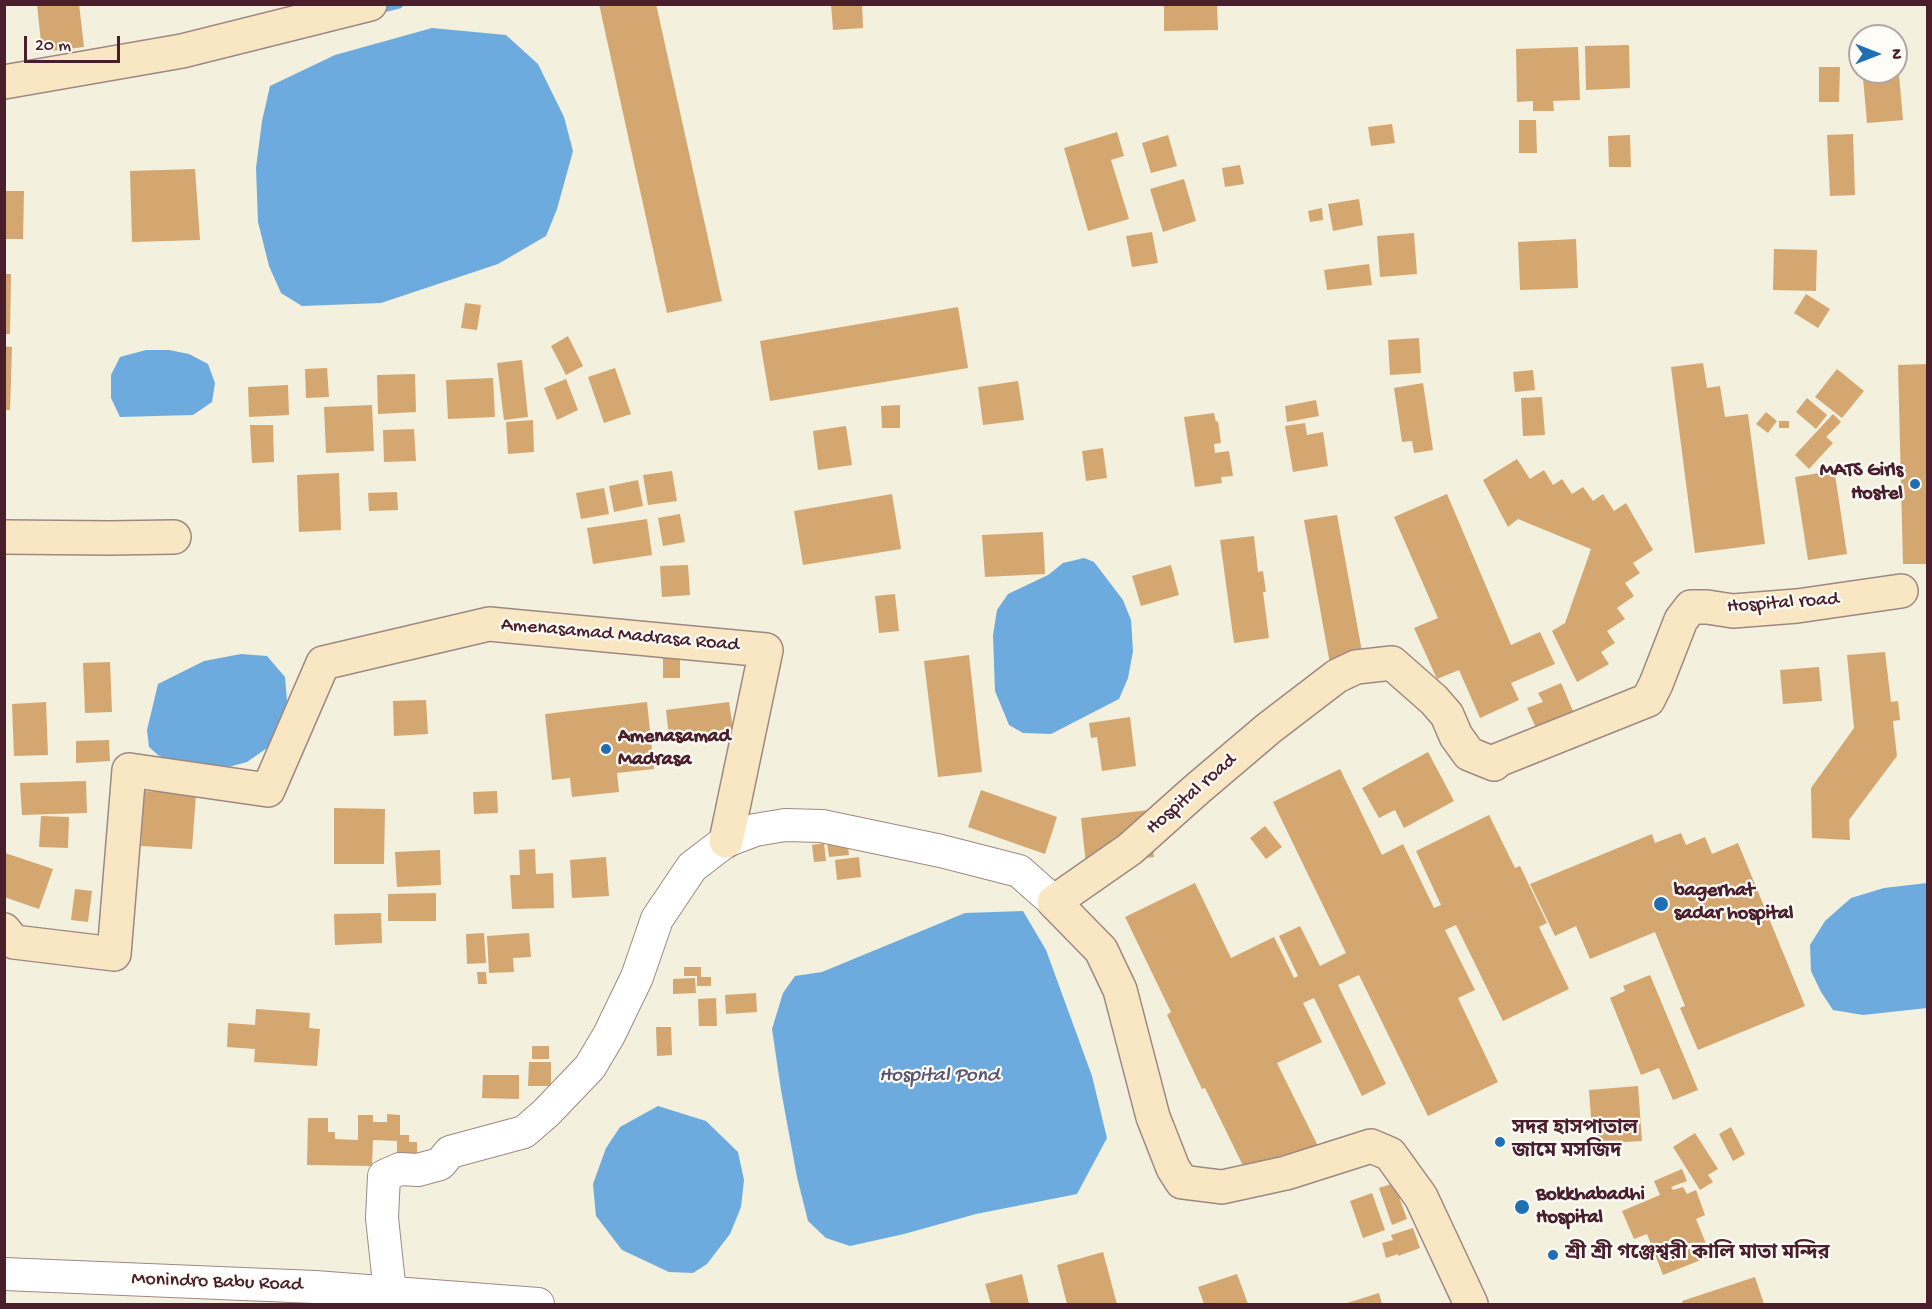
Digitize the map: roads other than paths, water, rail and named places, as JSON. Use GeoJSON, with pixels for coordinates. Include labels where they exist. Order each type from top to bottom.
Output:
{"type":"FeatureCollection","features":[{"type":"Feature","properties":{"kind":"street"},"geometry":{"type":"LineString","coordinates":[[4,82],[182,51],[370,4]]}},
{"type":"Feature","properties":{"kind":"street"},"geometry":{"type":"LineString","coordinates":[[4,537],[174,537]]}},
{"type":"Feature","properties":{"kind":"street","name":"Hospital road"},"geometry":{"type":"LineString","coordinates":[[1054,902],[1130,849],[1269,728],[1337,676],[1356,667],[1392,663],[1434,699],[1447,715],[1456,736],[1469,754],[1494,764],[1498,760],[1648,700],[1681,620],[1691,607],[1733,611],[1797,606],[1901,591]]}},
{"type":"Feature","properties":{"kind":"street","name":"Amenasamad Madrasa Road"},"geometry":{"type":"LineString","coordinates":[[4,930],[14,942],[114,954],[129,770],[268,790],[323,663],[489,624],[766,650],[726,842]]}},
{"type":"Feature","properties":{"kind":"street"},"geometry":{"type":"LineString","coordinates":[[390,1293],[382,1218],[384,1176],[400,1169],[418,1170],[440,1164],[450,1152],[524,1132],[546,1113],[590,1067],[609,1035],[636,977],[657,919],[692,867],[726,842],[755,830],[785,825],[822,826],[941,851],[1019,871],[1054,902],[1101,950],[1120,990],[1153,1117],[1173,1168],[1182,1182],[1222,1186],[1286,1173],[1371,1146],[1390,1154],[1421,1197],[1471,1305]]}},
{"type":"Feature","properties":{"kind":"street","name":"Monindro Babu Road"},"geometry":{"type":"LineString","coordinates":[[4,1274],[315,1287],[538,1305]]}},
{"type":"Feature","properties":{"kind":"water"},"geometry":{"type":"Polygon","coordinates":[[[432,28],[506,35],[538,64],[564,117],[573,151],[557,209],[546,236],[498,264],[381,303],[302,306],[281,293],[269,266],[258,222],[256,168],[262,121],[270,86],[335,55],[432,28]]]}},
{"type":"Feature","properties":{"kind":"water"},"geometry":{"type":"Polygon","coordinates":[[[146,350],[169,350],[189,354],[208,364],[215,383],[212,402],[193,415],[120,417],[111,398],[111,375],[120,357],[146,350]]]}},
{"type":"Feature","properties":{"kind":"water"},"geometry":{"type":"Polygon","coordinates":[[[1084,558],[1094,562],[1123,600],[1131,620],[1133,651],[1128,678],[1119,699],[1051,734],[1023,733],[1009,725],[995,691],[993,635],[997,610],[1008,594],[1048,575],[1063,563],[1084,558]]]}},
{"type":"Feature","properties":{"kind":"water"},"geometry":{"type":"Polygon","coordinates":[[[241,654],[267,656],[285,677],[287,700],[284,727],[267,748],[247,762],[217,770],[182,769],[149,747],[147,730],[158,684],[204,661],[241,654]]]}},
{"type":"Feature","properties":{"kind":"water"},"geometry":{"type":"Polygon","coordinates":[[[1927,883],[1927,1008],[1863,1015],[1833,1010],[1811,971],[1810,945],[1825,921],[1851,898],[1884,888],[1927,883]]]}},
{"type":"Feature","properties":{"kind":"water","name":"Hospital Pond"},"geometry":{"type":"Polygon","coordinates":[[[1023,911],[1046,950],[1092,1076],[1107,1138],[1077,1194],[976,1214],[850,1246],[826,1238],[808,1221],[797,1177],[781,1090],[772,1029],[783,993],[795,976],[822,972],[965,913],[1023,911]]]}},
{"type":"Feature","properties":{"kind":"water"},"geometry":{"type":"Polygon","coordinates":[[[658,1106],[706,1121],[738,1152],[744,1180],[741,1207],[730,1234],[707,1264],[693,1273],[669,1272],[622,1250],[596,1216],[593,1184],[606,1148],[620,1127],[658,1106]]]}},
{"type":"Feature","properties":{"kind":"waterway"},"geometry":{"type":"LineString","coordinates":[[374,10],[399,4]]}},
{"type":"Feature","properties":{"kind":"place","name":"MATS Girls Hostel"},"geometry":{"type":"Point","coordinates":[1915,484]}},
{"type":"Feature","properties":{"kind":"place","name":"Amenasamad Madrasa"},"geometry":{"type":"Point","coordinates":[606,749]}},
{"type":"Feature","properties":{"kind":"place","name":"bagerhat sadar hospital"},"geometry":{"type":"Point","coordinates":[1661,904]}},
{"type":"Feature","properties":{"kind":"place","name":"সদর হাসপাতাল জামে মসজিদ"},"geometry":{"type":"Point","coordinates":[1500,1142]}},
{"type":"Feature","properties":{"kind":"place","name":"Bokkhabadhi Hospital"},"geometry":{"type":"Point","coordinates":[1522,1207]}},
{"type":"Feature","properties":{"kind":"place","name":"শ্রী শ্রী গঞ্জেশ্বরী কালি মাতা মন্দির"},"geometry":{"type":"Point","coordinates":[1553,1255]}}]}
